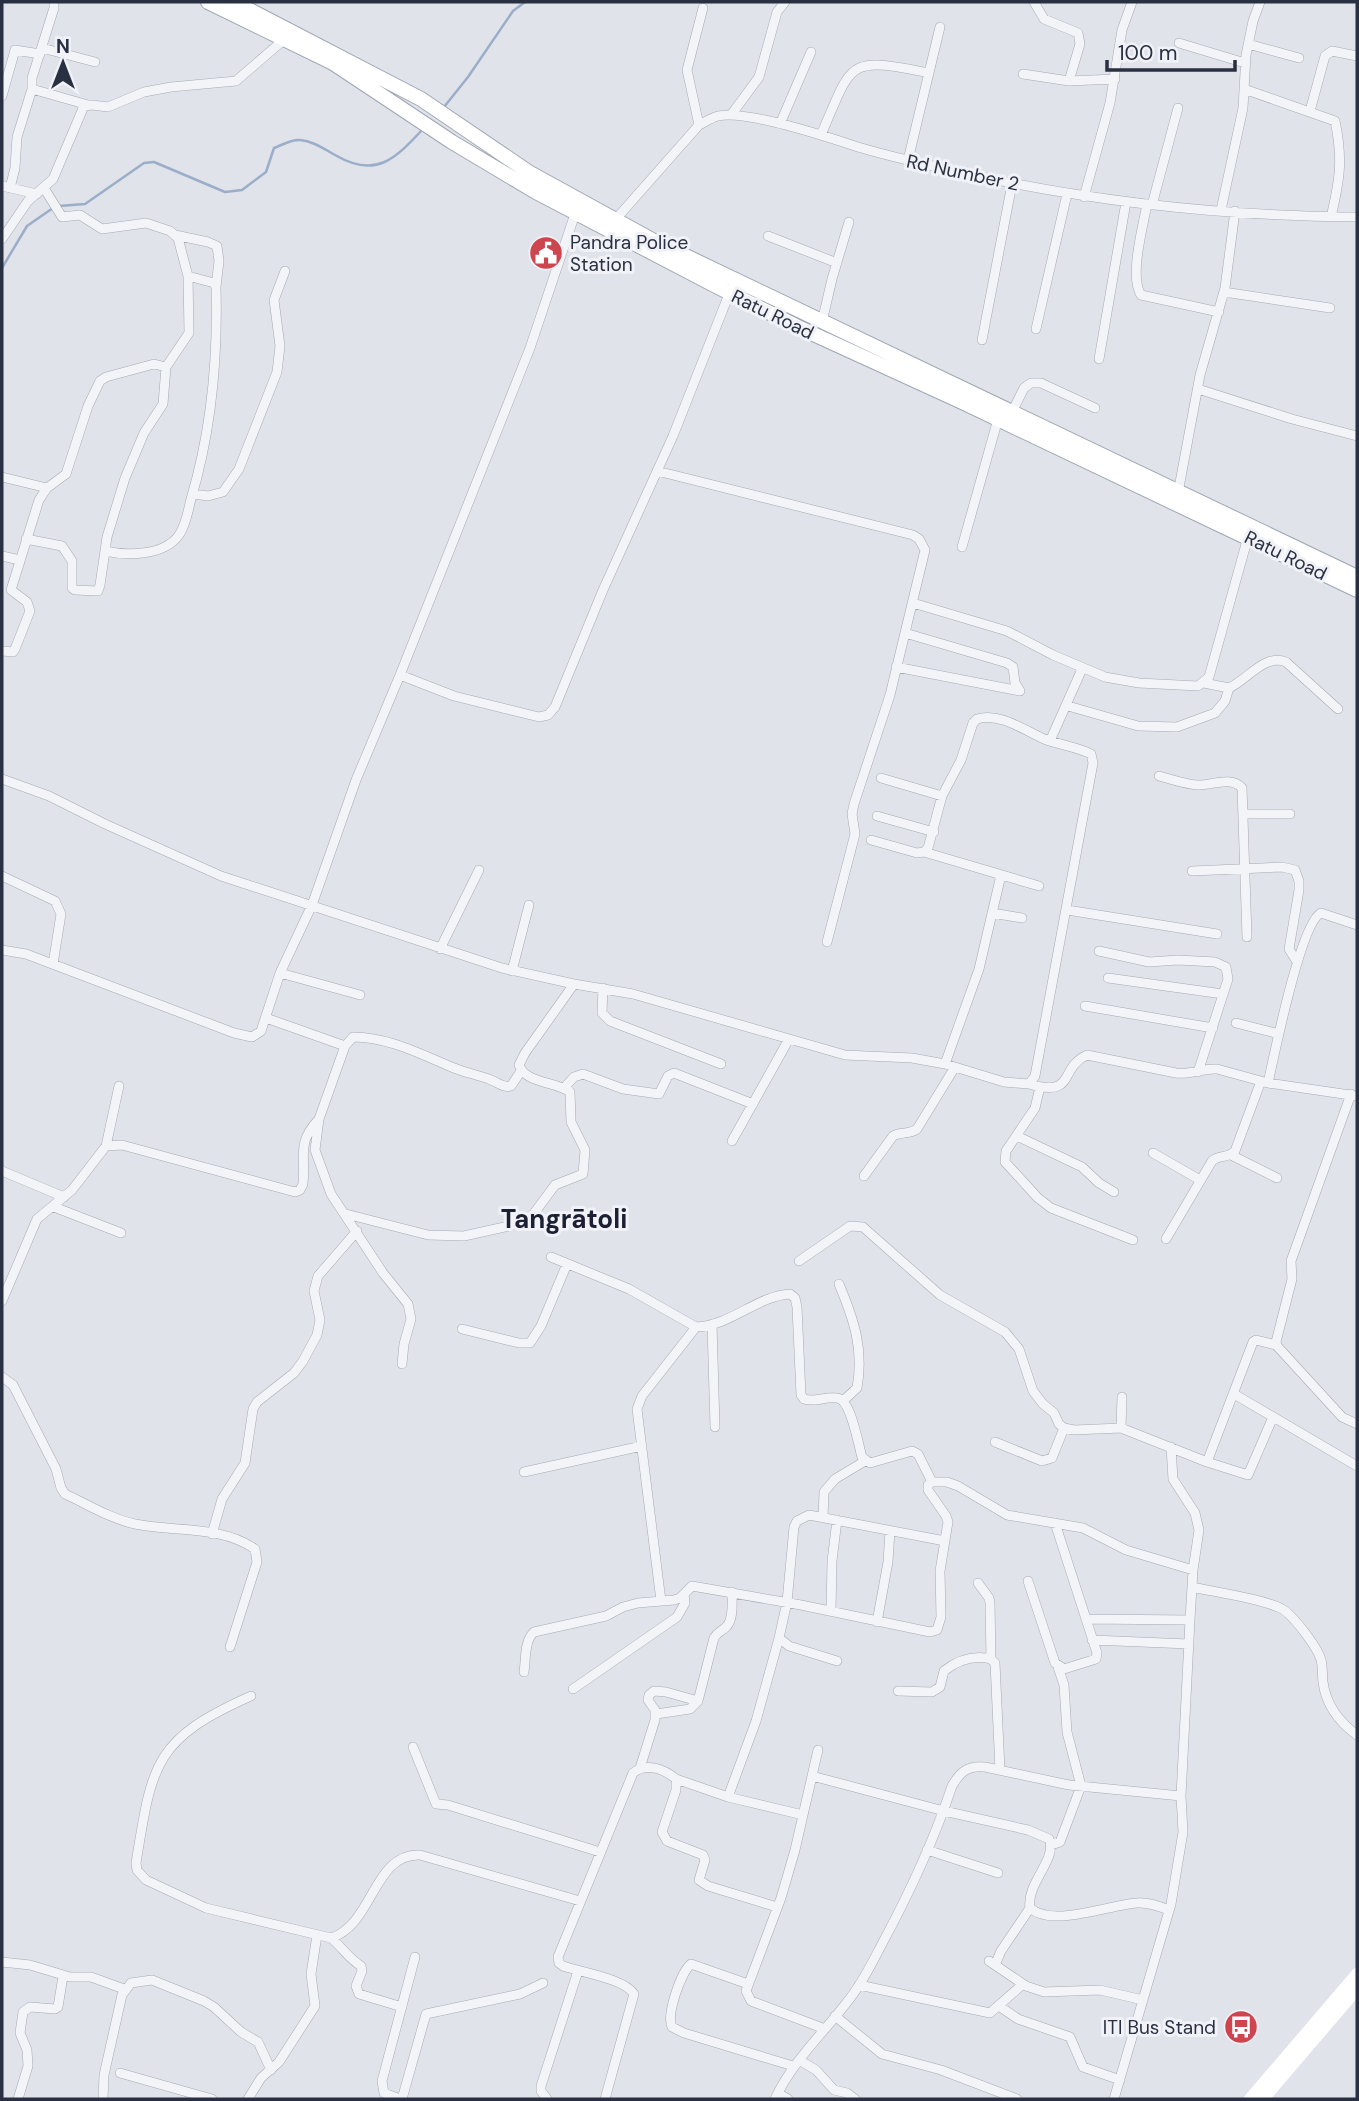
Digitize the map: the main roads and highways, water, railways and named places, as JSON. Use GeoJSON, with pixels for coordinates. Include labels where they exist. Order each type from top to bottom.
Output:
{"type":"FeatureCollection","features":[{"type":"Feature","properties":{"kind":"main road","name":"Ratu Road"},"geometry":{"type":"LineString","coordinates":[[208,2],[289,35],[421,99],[578,206],[616,219],[798,327],[1357,590]]}},
{"type":"Feature","properties":{"kind":"main road","name":"Ratu Road"},"geometry":{"type":"LineString","coordinates":[[234,2],[333,63],[452,142],[732,287],[822,322],[1357,578]]}},
{"type":"Feature","properties":{"kind":"waterway"},"geometry":{"type":"LineString","coordinates":[[444,107],[513,11],[525,2]]}},
{"type":"Feature","properties":{"kind":"waterway"},"geometry":{"type":"LineString","coordinates":[[59,206],[85,204],[144,163],[154,162],[225,192],[242,190],[266,172],[274,148],[297,140],[314,144],[349,162],[373,165],[394,157],[423,129]]}},
{"type":"Feature","properties":{"kind":"waterway"},"geometry":{"type":"LineString","coordinates":[[2,268],[27,226],[53,208]]}},
{"type":"Feature","properties":{"kind":"place","name":"Pandra Police Station"},"geometry":{"type":"Point","coordinates":[546,253]}},
{"type":"Feature","properties":{"kind":"place","name":"ITI Bus Stand"},"geometry":{"type":"Point","coordinates":[1241,2027]}},
{"type":"Feature","properties":{"kind":"district","name":"Tangrātoli"},"geometry":{"type":"Point","coordinates":[564,1219]}}]}
